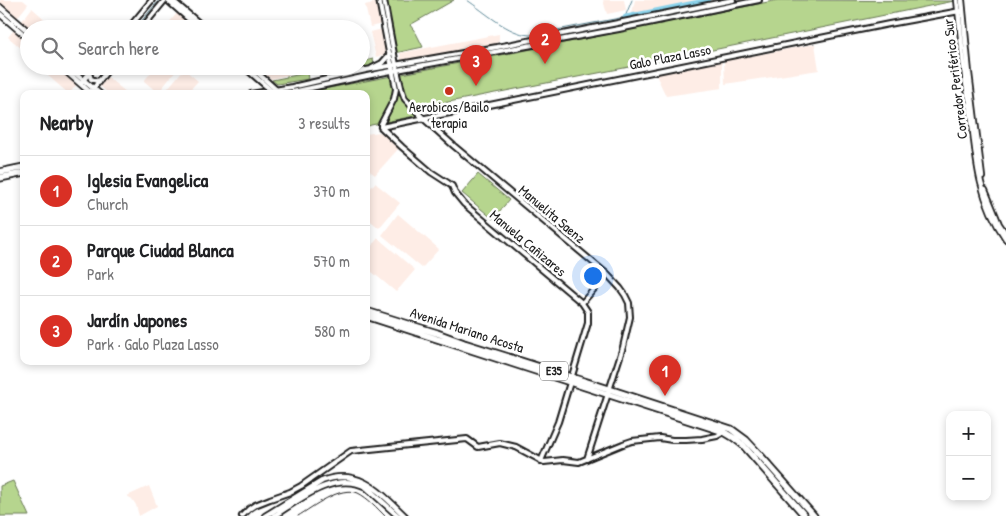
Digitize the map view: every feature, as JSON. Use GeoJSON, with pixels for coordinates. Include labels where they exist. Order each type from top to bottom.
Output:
{"type":"FeatureCollection","features":[{"type":"Feature","properties":{"kind":"highway"},"geometry":{"type":"LineString","coordinates":[[0,172],[20,168]]}},
{"type":"Feature","properties":{"kind":"highway"},"geometry":{"type":"LineString","coordinates":[[0,178],[20,174]]}},
{"type":"Feature","properties":{"kind":"highway","name":"Avenida Mariano Acosta"},"geometry":{"type":"LineString","coordinates":[[370,312],[437,333],[570,380]]}},
{"type":"Feature","properties":{"kind":"highway","name":"Avenida Mariano Acosta"},"geometry":{"type":"LineString","coordinates":[[370,317],[732,429]]}},
{"type":"Feature","properties":{"kind":"highway","name":"Avenida Mariano Acosta"},"geometry":{"type":"LineString","coordinates":[[608,392],[724,432]]}},
{"type":"Feature","properties":{"kind":"highway","name":"E35"},"geometry":{"type":"LineString","coordinates":[[732,429],[746,440],[814,516]]}},
{"type":"Feature","properties":{"kind":"highway","name":"E35"},"geometry":{"type":"LineString","coordinates":[[724,432],[743,446],[805,516]]}},
{"type":"Feature","properties":{"kind":"main road","name":"Corredor Periférico Sur"},"geometry":{"type":"LineString","coordinates":[[957,0],[969,73],[982,175],[993,210],[1006,234]]}},
{"type":"Feature","properties":{"kind":"main road","name":"Corredor Periférico Sur"},"geometry":{"type":"LineString","coordinates":[[962,0],[960,11],[965,77],[978,174],[990,212],[1006,240]]}},
{"type":"Feature","properties":{"kind":"main road"},"geometry":{"type":"LineString","coordinates":[[0,7],[20,24]]}},
{"type":"Feature","properties":{"kind":"main road"},"geometry":{"type":"LineString","coordinates":[[0,14],[20,31]]}},
{"type":"Feature","properties":{"kind":"main road"},"geometry":{"type":"LineString","coordinates":[[72,75],[82,82]]}},
{"type":"Feature","properties":{"kind":"main road"},"geometry":{"type":"LineString","coordinates":[[75,75],[91,90]]}},
{"type":"Feature","properties":{"kind":"main road"},"geometry":{"type":"LineString","coordinates":[[264,516],[322,481],[344,476],[370,485],[405,516]]}},
{"type":"Feature","properties":{"kind":"main road"},"geometry":{"type":"LineString","coordinates":[[274,516],[321,488],[340,482],[360,484],[366,487],[398,516]]}},
{"type":"Feature","properties":{"kind":"street"},"geometry":{"type":"LineString","coordinates":[[135,20],[152,0]]}},
{"type":"Feature","properties":{"kind":"street"},"geometry":{"type":"LineString","coordinates":[[149,20],[166,0],[189,20]]}},
{"type":"Feature","properties":{"kind":"street"},"geometry":{"type":"LineString","coordinates":[[172,0],[195,20]]}},
{"type":"Feature","properties":{"kind":"street"},"geometry":{"type":"LineString","coordinates":[[379,0],[390,54],[395,68]]}},
{"type":"Feature","properties":{"kind":"street"},"geometry":{"type":"LineString","coordinates":[[381,128],[395,94],[396,84],[384,0]]}},
{"type":"Feature","properties":{"kind":"street"},"geometry":{"type":"LineString","coordinates":[[370,74],[453,54],[733,0]]}},
{"type":"Feature","properties":{"kind":"street"},"geometry":{"type":"LineString","coordinates":[[370,70],[454,60],[635,26],[759,0]]}},
{"type":"Feature","properties":{"kind":"street","name":"Galo Plaza Lasso"},"geometry":{"type":"LineString","coordinates":[[381,128],[960,11]]}},
{"type":"Feature","properties":{"kind":"street"},"geometry":{"type":"LineString","coordinates":[[370,68],[382,63],[390,54]]}},
{"type":"Feature","properties":{"kind":"street"},"geometry":{"type":"LineString","coordinates":[[453,54],[454,60]]}},
{"type":"Feature","properties":{"kind":"street","name":"Manuelita Saenz"},"geometry":{"type":"LineString","coordinates":[[395,68],[405,99],[424,120],[607,274],[620,288],[629,304],[630,317],[623,347],[587,459]]}},
{"type":"Feature","properties":{"kind":"street"},"geometry":{"type":"LineString","coordinates":[[82,82],[87,75]]}},
{"type":"Feature","properties":{"kind":"street"},"geometry":{"type":"LineString","coordinates":[[90,75],[91,79],[100,80]]}},
{"type":"Feature","properties":{"kind":"street"},"geometry":{"type":"LineString","coordinates":[[93,90],[104,75]]}},
{"type":"Feature","properties":{"kind":"street"},"geometry":{"type":"LineString","coordinates":[[253,75],[270,90]]}},
{"type":"Feature","properties":{"kind":"street"},"geometry":{"type":"LineString","coordinates":[[259,75],[274,90]]}},
{"type":"Feature","properties":{"kind":"street"},"geometry":{"type":"LineString","coordinates":[[279,90],[344,75]]}},
{"type":"Feature","properties":{"kind":"street"},"geometry":{"type":"LineString","coordinates":[[299,90],[365,75]]}},
{"type":"Feature","properties":{"kind":"street","name":"Manuela Cañizares"},"geometry":{"type":"LineString","coordinates":[[381,128],[432,172],[448,182],[452,186],[454,193],[464,204],[582,303]]}},
{"type":"Feature","properties":{"kind":"street"},"geometry":{"type":"LineString","coordinates":[[541,461],[558,422],[588,323],[588,312],[582,303],[607,274]]}},
{"type":"Feature","properties":{"kind":"street"},"geometry":{"type":"LineString","coordinates":[[242,516],[255,505],[301,486],[330,464],[353,450],[467,439],[478,447],[500,443],[516,447],[547,463],[568,460],[579,462],[632,441],[660,438],[672,440],[702,439],[717,436],[732,429]]}},
{"type":"Feature","properties":{"kind":"shaded area"},"geometry":{"type":"Polygon","coordinates":[[[0,0],[23,0],[28,4],[17,18],[0,4],[0,0]]]}},
{"type":"Feature","properties":{"kind":"shaded area"},"geometry":{"type":"Polygon","coordinates":[[[603,0],[624,0],[626,10],[607,14],[603,0]]]}},
{"type":"Feature","properties":{"kind":"shaded area"},"geometry":{"type":"Polygon","coordinates":[[[635,0],[718,0],[631,17],[635,0]]]}},
{"type":"Feature","properties":{"kind":"shaded area"},"geometry":{"type":"Polygon","coordinates":[[[377,2],[382,24],[370,27],[370,20],[368,20],[365,5],[377,2]]]}},
{"type":"Feature","properties":{"kind":"shaded area"},"geometry":{"type":"Polygon","coordinates":[[[32,8],[46,20],[23,20],[32,8]]]}},
{"type":"Feature","properties":{"kind":"shaded area"},"geometry":{"type":"Polygon","coordinates":[[[177,13],[186,20],[171,20],[177,13]]]}},
{"type":"Feature","properties":{"kind":"shaded area"},"geometry":{"type":"Polygon","coordinates":[[[383,29],[388,54],[376,57],[370,32],[383,29]]]}},
{"type":"Feature","properties":{"kind":"shaded area"},"geometry":{"type":"Polygon","coordinates":[[[14,30],[20,35],[20,47],[8,37],[14,30]]]}},
{"type":"Feature","properties":{"kind":"shaded area"},"geometry":{"type":"Polygon","coordinates":[[[499,34],[499,40],[496,44],[401,62],[400,53],[499,34]]]}},
{"type":"Feature","properties":{"kind":"shaded area"},"geometry":{"type":"Polygon","coordinates":[[[815,44],[819,70],[725,84],[724,61],[815,44]]]}},
{"type":"Feature","properties":{"kind":"shaded area"},"geometry":{"type":"Polygon","coordinates":[[[722,62],[722,88],[666,96],[656,72],[722,62]]]}},
{"type":"Feature","properties":{"kind":"shaded area"},"geometry":{"type":"Polygon","coordinates":[[[47,75],[67,75],[77,84],[72,90],[64,90],[47,75]]]}},
{"type":"Feature","properties":{"kind":"shaded area"},"geometry":{"type":"Polygon","coordinates":[[[149,75],[173,75],[160,90],[154,90],[144,81],[149,75]]]}},
{"type":"Feature","properties":{"kind":"shaded area"},"geometry":{"type":"Polygon","coordinates":[[[179,75],[191,75],[198,81],[190,90],[166,90],[179,75]]]}},
{"type":"Feature","properties":{"kind":"shaded area"},"geometry":{"type":"Polygon","coordinates":[[[266,75],[288,75],[271,79],[266,75]]]}},
{"type":"Feature","properties":{"kind":"shaded area"},"geometry":{"type":"Polygon","coordinates":[[[106,76],[123,90],[105,90],[99,85],[106,76]]]}},
{"type":"Feature","properties":{"kind":"shaded area"},"geometry":{"type":"Polygon","coordinates":[[[380,132],[399,148],[375,175],[370,171],[370,133],[380,132]]]}},
{"type":"Feature","properties":{"kind":"shaded area"},"geometry":{"type":"Polygon","coordinates":[[[375,183],[400,203],[379,228],[370,220],[370,189],[375,183]]]}},
{"type":"Feature","properties":{"kind":"shaded area"},"geometry":{"type":"Polygon","coordinates":[[[398,214],[439,249],[422,268],[382,235],[398,214]]]}},
{"type":"Feature","properties":{"kind":"shaded area"},"geometry":{"type":"Polygon","coordinates":[[[378,238],[415,270],[396,292],[370,270],[370,248],[378,238]]]}},
{"type":"Feature","properties":{"kind":"shaded area"},"geometry":{"type":"Polygon","coordinates":[[[149,486],[157,506],[139,516],[136,505],[127,496],[149,486]]]}},
{"type":"Feature","properties":{"kind":"green space"},"geometry":{"type":"Polygon","coordinates":[[[386,0],[454,0],[410,25],[423,47],[395,53],[386,0]]]}},
{"type":"Feature","properties":{"kind":"green space"},"geometry":{"type":"Polygon","coordinates":[[[778,0],[954,1],[433,105],[414,110],[419,115],[370,125],[370,90],[319,90],[778,0]]]}},
{"type":"Feature","properties":{"kind":"green space"},"geometry":{"type":"Polygon","coordinates":[[[373,59],[374,66],[370,67],[370,60],[373,59]]]}},
{"type":"Feature","properties":{"kind":"green space"},"geometry":{"type":"Polygon","coordinates":[[[297,75],[307,75],[308,79],[277,84],[272,80],[297,75]]]}},
{"type":"Feature","properties":{"kind":"green space"},"geometry":{"type":"Polygon","coordinates":[[[478,174],[509,200],[493,219],[462,193],[478,174]]]}},
{"type":"Feature","properties":{"kind":"green space"},"geometry":{"type":"Polygon","coordinates":[[[13,481],[29,516],[0,516],[0,486],[13,481]]]}},
{"type":"Feature","properties":{"kind":"waterway"},"geometry":{"type":"LineString","coordinates":[[142,20],[159,0]]}},
{"type":"Feature","properties":{"kind":"waterway"},"geometry":{"type":"LineString","coordinates":[[467,0],[505,27],[530,35],[625,17],[632,0]]}},
{"type":"Feature","properties":{"kind":"waterway"},"geometry":{"type":"LineString","coordinates":[[625,17],[708,0]]}},
{"type":"Feature","properties":{"kind":"railway"},"geometry":{"type":"LineString","coordinates":[[298,516],[335,494],[351,491],[358,493],[372,503],[385,516]]}},
{"type":"Feature","properties":{"kind":"place","name":"Parque Ciudad Blanca"},"geometry":{"type":"Point","coordinates":[545,64]}},
{"type":"Feature","properties":{"kind":"place","name":"Jardín Japones"},"geometry":{"type":"Point","coordinates":[476,86]}},
{"type":"Feature","properties":{"kind":"place","name":"Aerobicos/Bailo terapia"},"geometry":{"type":"Point","coordinates":[449,91]}},
{"type":"Feature","properties":{"kind":"place","name":"Iglesia Evangelica"},"geometry":{"type":"Point","coordinates":[665,396]}}]}
